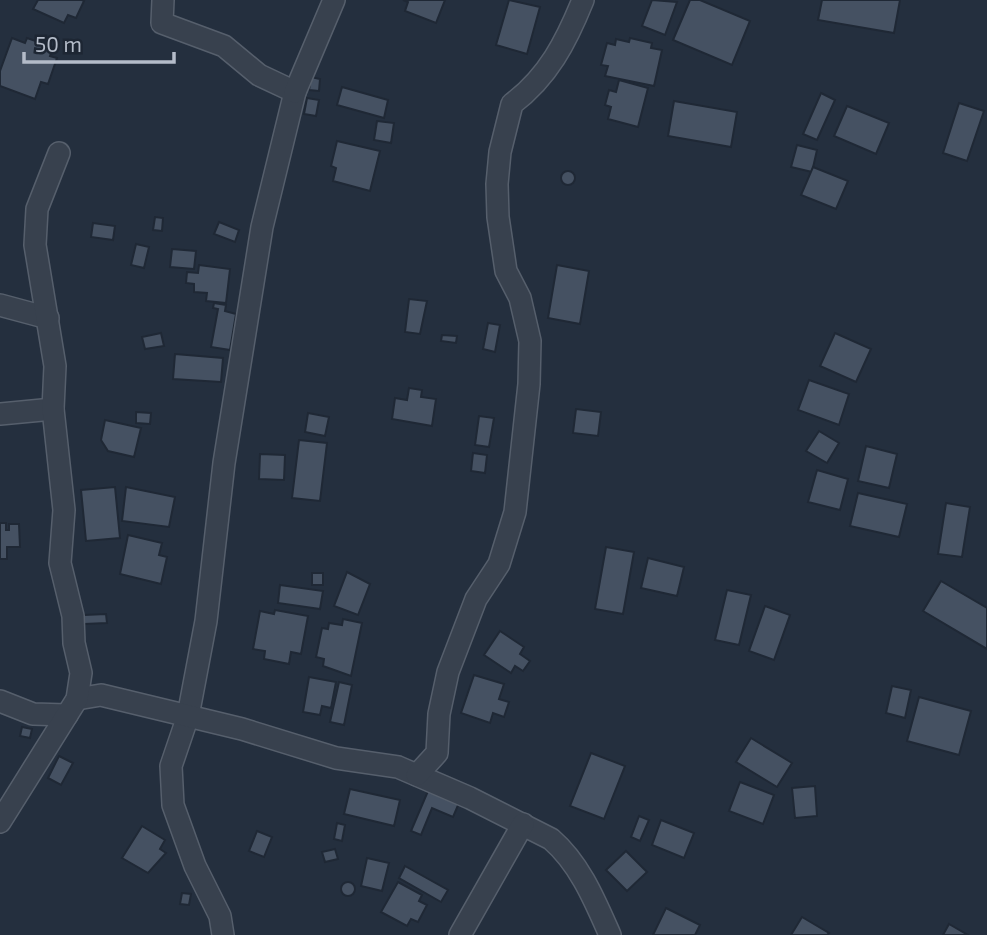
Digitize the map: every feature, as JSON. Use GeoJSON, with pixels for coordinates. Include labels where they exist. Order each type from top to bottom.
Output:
{"type":"FeatureCollection","features":[{"type":"Feature","properties":{"kind":"street"},"geometry":{"type":"LineString","coordinates":[[163,0],[162,23],[224,46],[259,75],[295,92]]}},
{"type":"Feature","properties":{"kind":"street"},"geometry":{"type":"LineString","coordinates":[[223,935],[220,916],[195,866],[173,805],[170,766],[188,716],[206,621],[224,463],[262,227],[295,92],[334,0]]}},
{"type":"Feature","properties":{"kind":"street"},"geometry":{"type":"LineString","coordinates":[[417,775],[437,753],[439,714],[448,672],[476,599],[499,564],[515,512],[529,384],[530,341],[520,298],[506,271],[497,184],[500,152],[512,104],[536,86],[566,42],[583,0]]}},
{"type":"Feature","properties":{"kind":"street"},"geometry":{"type":"LineString","coordinates":[[0,822],[72,707],[81,673],[74,643],[73,616],[60,563],[64,510],[53,409],[55,366],[35,245],[35,226],[42,191],[59,153]]}},
{"type":"Feature","properties":{"kind":"street"},"geometry":{"type":"LineString","coordinates":[[0,305],[48,318]]}},
{"type":"Feature","properties":{"kind":"street"},"geometry":{"type":"LineString","coordinates":[[0,414],[53,409]]}},
{"type":"Feature","properties":{"kind":"street"},"geometry":{"type":"LineString","coordinates":[[81,673],[101,695],[253,732],[317,753],[398,767],[523,824],[551,839],[573,861],[610,935]]}},
{"type":"Feature","properties":{"kind":"street"},"geometry":{"type":"LineString","coordinates":[[0,701],[33,714],[72,707],[101,695]]}},
{"type":"Feature","properties":{"kind":"street"},"geometry":{"type":"LineString","coordinates":[[460,935],[523,824]]}},
{"type":"Feature","properties":{"kind":"building"},"geometry":{"type":"Polygon","coordinates":[[[38,0],[84,1],[76,18],[68,15],[64,23],[33,9],[38,0]]]}},
{"type":"Feature","properties":{"kind":"building"},"geometry":{"type":"Polygon","coordinates":[[[403,0],[445,0],[436,23],[405,11],[408,2],[403,0]]]}},
{"type":"Feature","properties":{"kind":"building"},"geometry":{"type":"Polygon","coordinates":[[[509,0],[540,7],[527,54],[496,45],[509,0]]]}},
{"type":"Feature","properties":{"kind":"building"},"geometry":{"type":"Polygon","coordinates":[[[652,0],[677,2],[665,35],[642,26],[652,0]]]}},
{"type":"Feature","properties":{"kind":"building"},"geometry":{"type":"Polygon","coordinates":[[[690,0],[700,0],[750,21],[732,65],[673,40],[690,0]]]}},
{"type":"Feature","properties":{"kind":"building"},"geometry":{"type":"Polygon","coordinates":[[[822,0],[900,0],[894,33],[818,20],[822,0]]]}},
{"type":"Feature","properties":{"kind":"building"},"geometry":{"type":"Polygon","coordinates":[[[12,38],[25,43],[27,38],[53,47],[50,56],[57,58],[48,84],[41,82],[35,99],[0,86],[0,71],[12,38]]]}},
{"type":"Feature","properties":{"kind":"building"},"geometry":{"type":"Polygon","coordinates":[[[630,38],[652,43],[651,48],[662,50],[654,86],[605,76],[608,66],[601,65],[607,43],[615,45],[616,39],[629,42],[630,38]]]}},
{"type":"Feature","properties":{"kind":"building"},"geometry":{"type":"Polygon","coordinates":[[[311,77],[320,79],[319,91],[309,90],[311,77]]]}},
{"type":"Feature","properties":{"kind":"building"},"geometry":{"type":"Polygon","coordinates":[[[619,80],[648,88],[638,127],[608,119],[611,107],[605,105],[609,90],[616,92],[619,80]]]}},
{"type":"Feature","properties":{"kind":"building"},"geometry":{"type":"Polygon","coordinates":[[[342,87],[388,100],[384,118],[337,105],[342,87]]]}},
{"type":"Feature","properties":{"kind":"building"},"geometry":{"type":"Polygon","coordinates":[[[821,93],[835,100],[817,140],[803,134],[821,93]]]}},
{"type":"Feature","properties":{"kind":"building"},"geometry":{"type":"Polygon","coordinates":[[[307,98],[319,100],[316,116],[304,114],[307,98]]]}},
{"type":"Feature","properties":{"kind":"building"},"geometry":{"type":"Polygon","coordinates":[[[674,101],[737,112],[731,147],[668,136],[674,101]]]}},
{"type":"Feature","properties":{"kind":"building"},"geometry":{"type":"Polygon","coordinates":[[[959,103],[984,111],[967,161],[943,153],[959,103]]]}},
{"type":"Feature","properties":{"kind":"building"},"geometry":{"type":"Polygon","coordinates":[[[847,106],[889,123],[876,154],[834,136],[847,106]]]}},
{"type":"Feature","properties":{"kind":"building"},"geometry":{"type":"Polygon","coordinates":[[[377,121],[394,123],[391,143],[374,140],[377,121]]]}},
{"type":"Feature","properties":{"kind":"building"},"geometry":{"type":"Polygon","coordinates":[[[337,141],[380,151],[370,191],[333,181],[336,168],[331,166],[337,141]]]}},
{"type":"Feature","properties":{"kind":"building"},"geometry":{"type":"Polygon","coordinates":[[[797,145],[817,150],[812,172],[791,167],[797,145]]]}},
{"type":"Feature","properties":{"kind":"building"},"geometry":{"type":"Polygon","coordinates":[[[813,167],[848,181],[836,209],[801,195],[813,167]]]}},
{"type":"Feature","properties":{"kind":"building"},"geometry":{"type":"Polygon","coordinates":[[[568,171],[573,173],[573,183],[568,185],[563,183],[561,178],[563,173],[568,171]]]}},
{"type":"Feature","properties":{"kind":"building"},"geometry":{"type":"Polygon","coordinates":[[[155,217],[163,218],[162,231],[153,230],[155,217]]]}},
{"type":"Feature","properties":{"kind":"building"},"geometry":{"type":"Polygon","coordinates":[[[219,222],[239,230],[235,242],[214,234],[219,222]]]}},
{"type":"Feature","properties":{"kind":"building"},"geometry":{"type":"Polygon","coordinates":[[[93,223],[115,226],[113,240],[91,237],[93,223]]]}},
{"type":"Feature","properties":{"kind":"building"},"geometry":{"type":"Polygon","coordinates":[[[136,244],[149,247],[144,268],[131,265],[136,244]]]}},
{"type":"Feature","properties":{"kind":"building"},"geometry":{"type":"Polygon","coordinates":[[[172,249],[196,251],[194,269],[170,267],[172,249]]]}},
{"type":"Feature","properties":{"kind":"building"},"geometry":{"type":"Polygon","coordinates":[[[199,265],[230,269],[226,303],[206,301],[207,293],[194,292],[194,284],[186,283],[187,272],[198,273],[199,265]]]}},
{"type":"Feature","properties":{"kind":"building"},"geometry":{"type":"Polygon","coordinates":[[[557,265],[589,271],[580,324],[548,318],[557,265]]]}},
{"type":"Feature","properties":{"kind":"building"},"geometry":{"type":"Polygon","coordinates":[[[409,299],[427,301],[420,334],[405,332],[409,299]]]}},
{"type":"Feature","properties":{"kind":"building"},"geometry":{"type":"Polygon","coordinates":[[[214,303],[226,305],[225,311],[236,314],[230,350],[211,347],[218,309],[213,308],[214,303]]]}},
{"type":"Feature","properties":{"kind":"building"},"geometry":{"type":"Polygon","coordinates":[[[488,323],[500,325],[495,352],[483,349],[488,323]]]}},
{"type":"Feature","properties":{"kind":"building"},"geometry":{"type":"Polygon","coordinates":[[[161,333],[164,346],[145,349],[142,337],[161,333]]]}},
{"type":"Feature","properties":{"kind":"building"},"geometry":{"type":"Polygon","coordinates":[[[835,333],[871,349],[856,382],[820,366],[835,333]]]}},
{"type":"Feature","properties":{"kind":"building"},"geometry":{"type":"Polygon","coordinates":[[[442,335],[457,336],[456,343],[441,341],[442,335]]]}},
{"type":"Feature","properties":{"kind":"building"},"geometry":{"type":"Polygon","coordinates":[[[175,354],[223,358],[221,382],[173,379],[175,354]]]}},
{"type":"Feature","properties":{"kind":"building"},"geometry":{"type":"Polygon","coordinates":[[[809,380],[849,394],[839,425],[798,410],[809,380]]]}},
{"type":"Feature","properties":{"kind":"building"},"geometry":{"type":"Polygon","coordinates":[[[409,388],[422,390],[421,397],[436,399],[432,426],[392,419],[395,398],[407,400],[409,388]]]}},
{"type":"Feature","properties":{"kind":"building"},"geometry":{"type":"Polygon","coordinates":[[[576,409],[601,412],[598,436],[573,433],[576,409]]]}},
{"type":"Feature","properties":{"kind":"building"},"geometry":{"type":"Polygon","coordinates":[[[136,412],[151,413],[150,424],[136,423],[136,412]]]}},
{"type":"Feature","properties":{"kind":"building"},"geometry":{"type":"Polygon","coordinates":[[[308,413],[329,417],[325,436],[305,432],[308,413]]]}},
{"type":"Feature","properties":{"kind":"building"},"geometry":{"type":"Polygon","coordinates":[[[479,416],[494,418],[489,447],[475,445],[479,416]]]}},
{"type":"Feature","properties":{"kind":"building"},"geometry":{"type":"Polygon","coordinates":[[[105,420],[141,428],[134,457],[108,451],[101,440],[105,420]]]}},
{"type":"Feature","properties":{"kind":"building"},"geometry":{"type":"Polygon","coordinates":[[[819,431],[839,443],[827,463],[806,451],[819,431]]]}},
{"type":"Feature","properties":{"kind":"building"},"geometry":{"type":"Polygon","coordinates":[[[299,440],[327,443],[320,501],[292,498],[299,440]]]}},
{"type":"Feature","properties":{"kind":"building"},"geometry":{"type":"Polygon","coordinates":[[[866,446],[897,454],[889,488],[858,481],[866,446]]]}},
{"type":"Feature","properties":{"kind":"building"},"geometry":{"type":"Polygon","coordinates":[[[473,453],[487,455],[485,473],[471,471],[473,453]]]}},
{"type":"Feature","properties":{"kind":"building"},"geometry":{"type":"Polygon","coordinates":[[[260,454],[285,455],[284,480],[259,479],[260,454]]]}},
{"type":"Feature","properties":{"kind":"building"},"geometry":{"type":"Polygon","coordinates":[[[817,470],[848,479],[840,510],[808,502],[817,470]]]}},
{"type":"Feature","properties":{"kind":"building"},"geometry":{"type":"Polygon","coordinates":[[[115,487],[120,538],[86,541],[81,490],[115,487]]]}},
{"type":"Feature","properties":{"kind":"building"},"geometry":{"type":"Polygon","coordinates":[[[126,487],[175,497],[169,527],[122,521],[126,487]]]}},
{"type":"Feature","properties":{"kind":"building"},"geometry":{"type":"Polygon","coordinates":[[[858,493],[907,504],[899,537],[850,526],[858,493]]]}},
{"type":"Feature","properties":{"kind":"building"},"geometry":{"type":"Polygon","coordinates":[[[946,503],[970,507],[962,557],[938,554],[946,503]]]}},
{"type":"Feature","properties":{"kind":"building"},"geometry":{"type":"Polygon","coordinates":[[[0,523],[6,523],[6,530],[9,530],[9,524],[19,524],[20,547],[7,547],[7,559],[0,559],[0,523]]]}},
{"type":"Feature","properties":{"kind":"building"},"geometry":{"type":"Polygon","coordinates":[[[128,535],[162,543],[159,555],[167,557],[161,584],[120,574],[128,535]]]}},
{"type":"Feature","properties":{"kind":"building"},"geometry":{"type":"Polygon","coordinates":[[[606,547],[634,552],[623,614],[595,609],[606,547]]]}},
{"type":"Feature","properties":{"kind":"building"},"geometry":{"type":"Polygon","coordinates":[[[648,558],[684,567],[677,596],[641,588],[648,558]]]}},
{"type":"Feature","properties":{"kind":"building"},"geometry":{"type":"Polygon","coordinates":[[[347,572],[370,584],[358,615],[334,606],[347,572]]]}},
{"type":"Feature","properties":{"kind":"building"},"geometry":{"type":"Polygon","coordinates":[[[312,573],[323,573],[323,585],[312,585],[312,573]]]}},
{"type":"Feature","properties":{"kind":"building"},"geometry":{"type":"Polygon","coordinates":[[[941,581],[987,608],[987,649],[923,611],[941,581]]]}},
{"type":"Feature","properties":{"kind":"building"},"geometry":{"type":"Polygon","coordinates":[[[280,585],[323,591],[320,609],[278,603],[280,585]]]}},
{"type":"Feature","properties":{"kind":"building"},"geometry":{"type":"Polygon","coordinates":[[[727,590],[751,595],[739,645],[715,640],[727,590]]]}},
{"type":"Feature","properties":{"kind":"building"},"geometry":{"type":"Polygon","coordinates":[[[765,606],[790,615],[774,660],[749,651],[765,606]]]}},
{"type":"Feature","properties":{"kind":"building"},"geometry":{"type":"Polygon","coordinates":[[[275,610],[308,616],[301,654],[291,652],[289,664],[264,659],[265,651],[253,649],[260,611],[274,614],[275,610]]]}},
{"type":"Feature","properties":{"kind":"building"},"geometry":{"type":"Polygon","coordinates":[[[106,614],[107,623],[84,624],[84,615],[106,614]]]}},
{"type":"Feature","properties":{"kind":"building"},"geometry":{"type":"Polygon","coordinates":[[[343,619],[362,623],[351,676],[323,666],[324,659],[316,657],[322,628],[328,629],[329,623],[342,625],[343,619]]]}},
{"type":"Feature","properties":{"kind":"building"},"geometry":{"type":"Polygon","coordinates":[[[500,631],[524,647],[520,654],[530,661],[523,671],[515,666],[511,673],[484,655],[500,631]]]}},
{"type":"Feature","properties":{"kind":"building"},"geometry":{"type":"Polygon","coordinates":[[[474,675],[504,684],[499,699],[509,702],[504,717],[493,713],[490,723],[461,713],[474,675]]]}},
{"type":"Feature","properties":{"kind":"building"},"geometry":{"type":"Polygon","coordinates":[[[309,677],[336,682],[331,708],[322,706],[320,715],[303,712],[309,677]]]}},
{"type":"Feature","properties":{"kind":"building"},"geometry":{"type":"Polygon","coordinates":[[[339,682],[352,685],[344,725],[330,722],[339,682]]]}},
{"type":"Feature","properties":{"kind":"building"},"geometry":{"type":"Polygon","coordinates":[[[892,686],[911,690],[905,718],[886,713],[892,686]]]}},
{"type":"Feature","properties":{"kind":"building"},"geometry":{"type":"Polygon","coordinates":[[[919,697],[971,711],[959,755],[907,741],[919,697]]]}},
{"type":"Feature","properties":{"kind":"building"},"geometry":{"type":"Polygon","coordinates":[[[22,727],[32,729],[30,738],[20,736],[22,727]]]}},
{"type":"Feature","properties":{"kind":"building"},"geometry":{"type":"Polygon","coordinates":[[[751,738],[792,763],[777,787],[736,762],[751,738]]]}},
{"type":"Feature","properties":{"kind":"building"},"geometry":{"type":"Polygon","coordinates":[[[591,753],[625,766],[604,819],[570,806],[591,753]]]}},
{"type":"Feature","properties":{"kind":"building"},"geometry":{"type":"Polygon","coordinates":[[[59,756],[73,763],[61,785],[48,778],[59,756]]]}},
{"type":"Feature","properties":{"kind":"building"},"geometry":{"type":"Polygon","coordinates":[[[740,782],[774,795],[763,824],[729,811],[740,782]]]}},
{"type":"Feature","properties":{"kind":"building"},"geometry":{"type":"Polygon","coordinates":[[[815,786],[817,816],[795,818],[792,788],[815,786]]]}},
{"type":"Feature","properties":{"kind":"building"},"geometry":{"type":"Polygon","coordinates":[[[350,789],[400,800],[394,826],[344,814],[350,789]]]}},
{"type":"Feature","properties":{"kind":"building"},"geometry":{"type":"Polygon","coordinates":[[[428,791],[459,803],[453,817],[432,808],[421,835],[411,831],[428,791]]]}},
{"type":"Feature","properties":{"kind":"building"},"geometry":{"type":"Polygon","coordinates":[[[639,816],[649,820],[640,841],[631,837],[639,816]]]}},
{"type":"Feature","properties":{"kind":"building"},"geometry":{"type":"Polygon","coordinates":[[[661,820],[694,833],[684,858],[652,845],[661,820]]]}},
{"type":"Feature","properties":{"kind":"building"},"geometry":{"type":"Polygon","coordinates":[[[337,823],[345,825],[342,841],[334,839],[337,823]]]}},
{"type":"Feature","properties":{"kind":"building"},"geometry":{"type":"Polygon","coordinates":[[[142,826],[165,840],[160,849],[166,853],[148,873],[122,858],[142,826]]]}},
{"type":"Feature","properties":{"kind":"building"},"geometry":{"type":"Polygon","coordinates":[[[257,831],[272,837],[264,857],[249,851],[257,831]]]}},
{"type":"Feature","properties":{"kind":"building"},"geometry":{"type":"Polygon","coordinates":[[[335,849],[338,859],[325,862],[322,852],[335,849]]]}},
{"type":"Feature","properties":{"kind":"building"},"geometry":{"type":"Polygon","coordinates":[[[626,851],[647,872],[627,891],[606,870],[626,851]]]}},
{"type":"Feature","properties":{"kind":"building"},"geometry":{"type":"Polygon","coordinates":[[[367,858],[389,863],[382,891],[361,886],[367,858]]]}},
{"type":"Feature","properties":{"kind":"building"},"geometry":{"type":"Polygon","coordinates":[[[405,866],[448,890],[441,902],[399,878],[405,866]]]}},
{"type":"Feature","properties":{"kind":"building"},"geometry":{"type":"Polygon","coordinates":[[[345,882],[351,882],[355,889],[351,896],[345,896],[341,892],[341,886],[345,882]]]}},
{"type":"Feature","properties":{"kind":"building"},"geometry":{"type":"Polygon","coordinates":[[[398,882],[422,895],[419,901],[427,905],[418,922],[411,919],[407,926],[381,912],[398,882]]]}},
{"type":"Feature","properties":{"kind":"building"},"geometry":{"type":"Polygon","coordinates":[[[182,893],[191,894],[189,905],[180,904],[182,893]]]}},
{"type":"Feature","properties":{"kind":"building"},"geometry":{"type":"Polygon","coordinates":[[[666,908],[700,925],[695,935],[653,935],[666,908]]]}},
{"type":"Feature","properties":{"kind":"building"},"geometry":{"type":"Polygon","coordinates":[[[802,917],[829,933],[791,935],[802,917]]]}},
{"type":"Feature","properties":{"kind":"building"},"geometry":{"type":"Polygon","coordinates":[[[949,924],[968,935],[943,935],[949,924]]]}}]}
